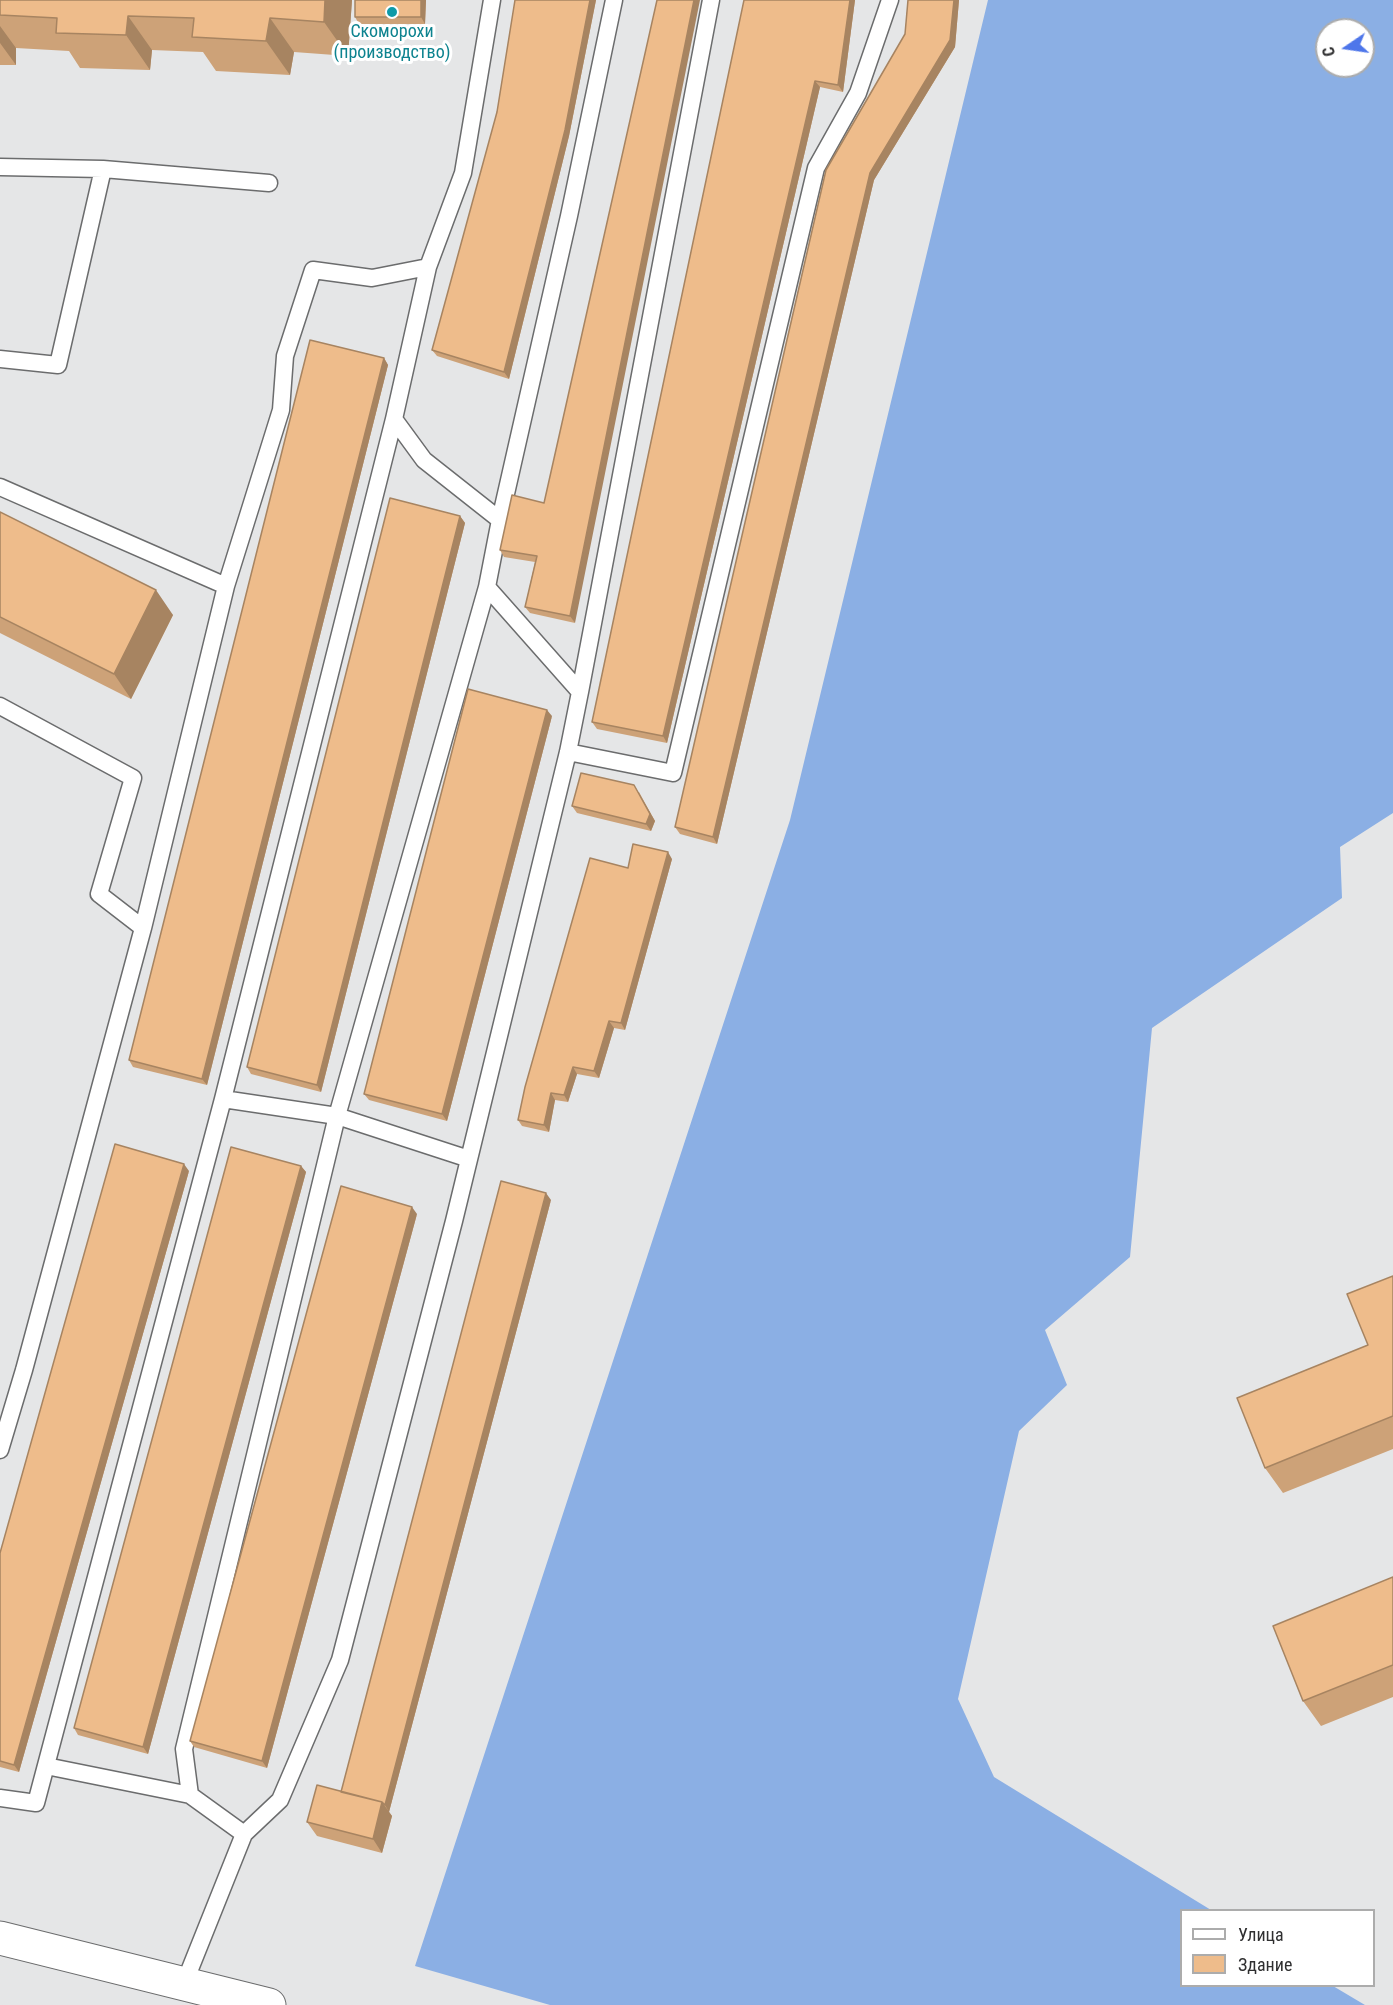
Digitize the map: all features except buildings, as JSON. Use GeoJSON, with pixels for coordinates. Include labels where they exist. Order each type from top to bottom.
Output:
{"type":"FeatureCollection","features":[{"type":"Feature","properties":{"kind":"street"},"geometry":{"type":"LineString","coordinates":[[0,1938],[269,2005]]}},
{"type":"Feature","properties":{"kind":"lane"},"geometry":{"type":"LineString","coordinates":[[0,1798],[36,1803],[223,1099],[394,419],[428,267],[463,173],[492,0]]}},
{"type":"Feature","properties":{"kind":"lane"},"geometry":{"type":"LineString","coordinates":[[190,1795],[184,1749],[337,1116],[487,587],[614,0]]}},
{"type":"Feature","properties":{"kind":"lane"},"geometry":{"type":"LineString","coordinates":[[184,1984],[244,1834],[280,1800],[340,1660],[469,1159],[568,752],[711,0]]}},
{"type":"Feature","properties":{"kind":"lane"},"geometry":{"type":"LineString","coordinates":[[568,752],[673,773],[816,168],[858,93],[890,0]]}},
{"type":"Feature","properties":{"kind":"lane"},"geometry":{"type":"LineString","coordinates":[[0,167],[103,169],[269,183]]}},
{"type":"Feature","properties":{"kind":"lane"},"geometry":{"type":"LineString","coordinates":[[0,359],[58,365],[103,169]]}},
{"type":"Feature","properties":{"kind":"lane"},"geometry":{"type":"LineString","coordinates":[[0,1450],[24,1370],[143,928],[226,586],[281,411],[285,356],[313,270],[372,278],[428,267]]}},
{"type":"Feature","properties":{"kind":"lane"},"geometry":{"type":"LineString","coordinates":[[394,419],[424,460],[500,520]]}},
{"type":"Feature","properties":{"kind":"lane"},"geometry":{"type":"LineString","coordinates":[[0,487],[226,586]]}},
{"type":"Feature","properties":{"kind":"lane"},"geometry":{"type":"LineString","coordinates":[[487,587],[580,692]]}},
{"type":"Feature","properties":{"kind":"lane"},"geometry":{"type":"LineString","coordinates":[[0,706],[133,777],[99,894],[143,928]]}},
{"type":"Feature","properties":{"kind":"lane"},"geometry":{"type":"LineString","coordinates":[[223,1099],[337,1116],[469,1159]]}},
{"type":"Feature","properties":{"kind":"lane"},"geometry":{"type":"LineString","coordinates":[[46,1766],[190,1795],[244,1834]]}},
{"type":"Feature","properties":{"kind":"shaded area"},"geometry":{"type":"Polygon","coordinates":[[[988,0],[1393,0],[1393,813],[1340,847],[1342,898],[1152,1028],[1130,1257],[1045,1330],[1067,1385],[1019,1431],[958,1699],[994,1777],[1209,1909],[1180,1909],[1180,1987],[1335,1987],[1365,2005],[550,2005],[415,1966],[790,820],[988,0]]]}},
{"type":"Feature","properties":{"kind":"place","name":"Скоморохи (производство)"},"geometry":{"type":"Point","coordinates":[392,12]}}]}
